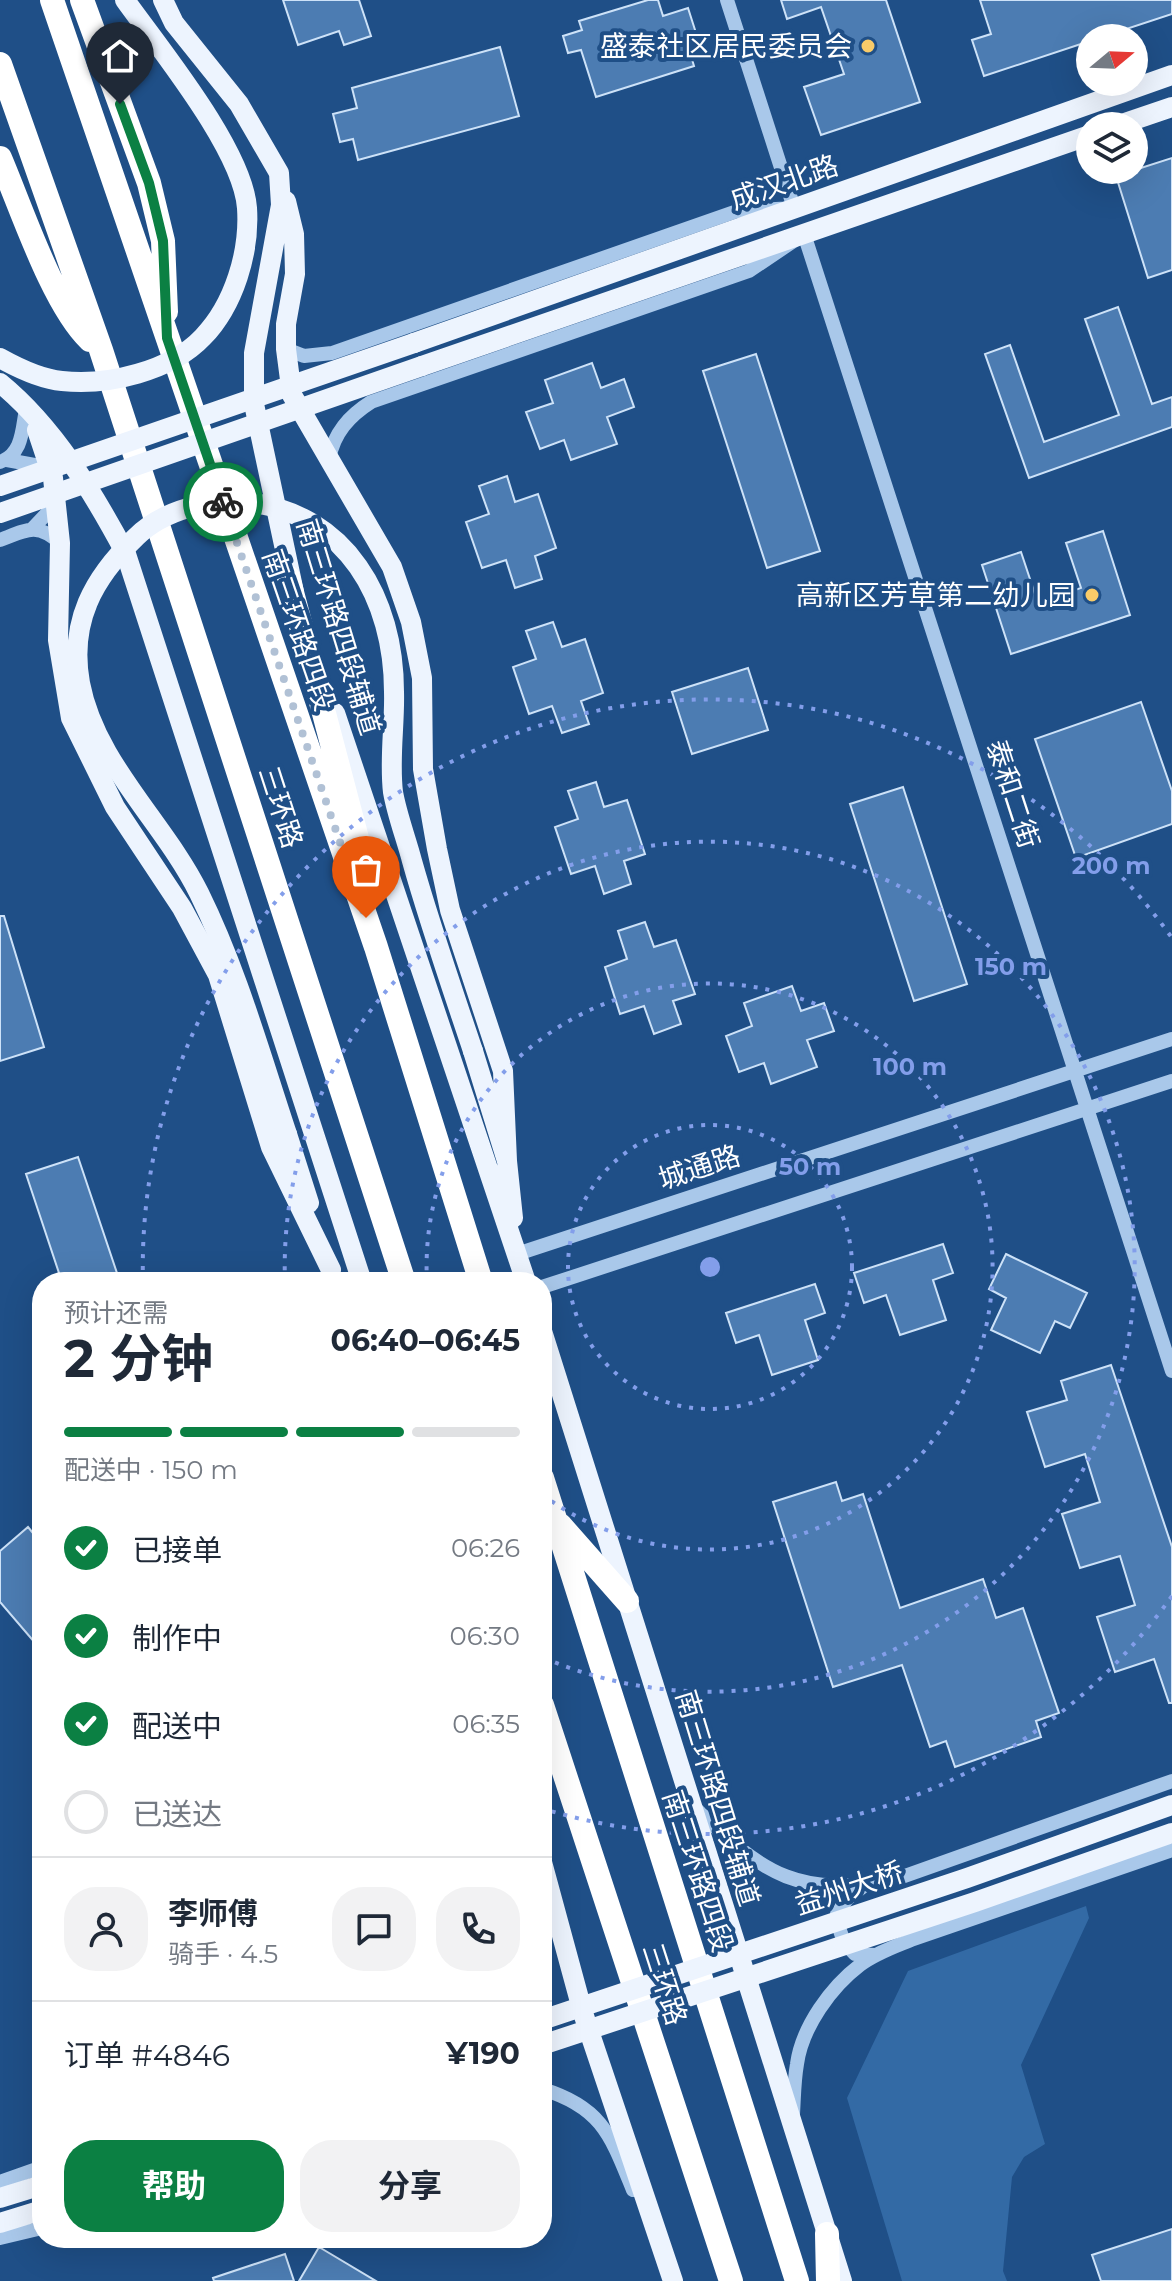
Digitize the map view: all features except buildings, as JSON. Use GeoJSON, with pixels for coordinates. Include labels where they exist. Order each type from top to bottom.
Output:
{"type":"FeatureCollection","features":[{"type":"Feature","properties":{"kind":"highway","name":"南三环路四段"},"geometry":{"type":"LineString","coordinates":[[52,0],[376,947],[478,1272]]}},
{"type":"Feature","properties":{"kind":"highway"},"geometry":{"type":"LineString","coordinates":[[82,0],[149,183],[163,241],[167,338]]}},
{"type":"Feature","properties":{"kind":"highway"},"geometry":{"type":"LineString","coordinates":[[0,64],[101,350]]}},
{"type":"Feature","properties":{"kind":"highway"},"geometry":{"type":"LineString","coordinates":[[0,158],[49,273],[77,327],[101,350]]}},
{"type":"Feature","properties":{"kind":"highway","name":"三环路"},"geometry":{"type":"LineString","coordinates":[[101,350],[401,1272]]}},
{"type":"Feature","properties":{"kind":"highway"},"geometry":{"type":"LineString","coordinates":[[288,577],[439,1149]]}},
{"type":"Feature","properties":{"kind":"highway","name":"南三环路四段"},"geometry":{"type":"LineString","coordinates":[[552,1509],[797,2281]]}},
{"type":"Feature","properties":{"kind":"highway"},"geometry":{"type":"LineString","coordinates":[[555,1518],[627,1601]]}},
{"type":"Feature","properties":{"kind":"highway","name":"三环路"},"geometry":{"type":"LineString","coordinates":[[552,1735],[731,2281]]}},
{"type":"Feature","properties":{"kind":"highway"},"geometry":{"type":"LineString","coordinates":[[827,2234],[828,2281]]}},
{"type":"Feature","properties":{"kind":"main road"},"geometry":{"type":"LineString","coordinates":[[0,358],[63,381],[147,371],[174,360],[203,338],[221,313],[236,280],[245,249],[247,206],[235,168],[221,138],[125,0]]}},
{"type":"Feature","properties":{"kind":"main road","name":"南三环路四段辅道"},"geometry":{"type":"LineString","coordinates":[[163,0],[174,23],[239,104],[279,173],[281,205],[254,353],[254,404],[288,577],[523,1272]]}},
{"type":"Feature","properties":{"kind":"main road","name":"成汉北路"},"geometry":{"type":"LineString","coordinates":[[0,486],[1172,75]]}},
{"type":"Feature","properties":{"kind":"main road"},"geometry":{"type":"LineString","coordinates":[[1148,115],[1172,107]]}},
{"type":"Feature","properties":{"kind":"main road","name":"成汉北路"},"geometry":{"type":"LineString","coordinates":[[0,513],[1076,140]]}},
{"type":"Feature","properties":{"kind":"main road"},"geometry":{"type":"LineString","coordinates":[[279,173],[294,234],[295,274],[286,324],[292,395],[392,567],[411,622],[422,678],[423,769],[434,836],[450,910],[503,1071],[507,1161],[517,1254]]}},
{"type":"Feature","properties":{"kind":"main road"},"geometry":{"type":"LineString","coordinates":[[0,383],[67,456],[89,487],[126,554],[359,1272]]}},
{"type":"Feature","properties":{"kind":"main road"},"geometry":{"type":"LineString","coordinates":[[26,409],[41,439],[53,478],[60,543],[58,640],[71,718],[115,807],[182,908],[218,975],[271,1147],[332,1272]]}},
{"type":"Feature","properties":{"kind":"main road"},"geometry":{"type":"LineString","coordinates":[[333,1272],[224,946],[198,889],[90,721],[80,681],[78,631],[93,587],[113,559],[146,527],[187,508],[230,500],[265,504],[305,519],[343,545],[359,564],[382,613],[391,656],[395,688],[393,791],[418,881],[507,1161]]}},
{"type":"Feature","properties":{"kind":"main road","name":"南三环路四段辅道"},"geometry":{"type":"LineString","coordinates":[[552,1363],[842,2281]]}},
{"type":"Feature","properties":{"kind":"main road","name":"益州大桥"},"geometry":{"type":"LineString","coordinates":[[552,2017],[967,1878],[1172,1805]]}},
{"type":"Feature","properties":{"kind":"main road","name":"益州大桥"},"geometry":{"type":"LineString","coordinates":[[552,2042],[961,1907],[1172,1833]]}},
{"type":"Feature","properties":{"kind":"main road"},"geometry":{"type":"LineString","coordinates":[[552,1898],[583,2013],[672,2281]]}},
{"type":"Feature","properties":{"kind":"main road"},"geometry":{"type":"LineString","coordinates":[[0,2198],[32,2188]]}},
{"type":"Feature","properties":{"kind":"main road"},"geometry":{"type":"LineString","coordinates":[[0,2223],[32,2213]]}},
{"type":"Feature","properties":{"kind":"street"},"geometry":{"type":"LineString","coordinates":[[286,349],[304,356],[332,353],[737,211],[794,208],[727,0]]}},
{"type":"Feature","properties":{"kind":"street"},"geometry":{"type":"LineString","coordinates":[[329,459],[331,446],[350,415],[371,402],[749,271],[804,234]]}},
{"type":"Feature","properties":{"kind":"street","name":"泰和二街"},"geometry":{"type":"LineString","coordinates":[[804,234],[1172,1371]]}},
{"type":"Feature","properties":{"kind":"street"},"geometry":{"type":"LineString","coordinates":[[3,461],[18,448],[26,409]]}},
{"type":"Feature","properties":{"kind":"street"},"geometry":{"type":"LineString","coordinates":[[0,540],[33,528],[54,506],[52,480],[40,466],[3,461]]}},
{"type":"Feature","properties":{"kind":"street"},"geometry":{"type":"LineString","coordinates":[[33,528],[48,532],[60,543]]}},
{"type":"Feature","properties":{"kind":"street","name":"城通路"},"geometry":{"type":"LineString","coordinates":[[517,1254],[1172,1039]]}},
{"type":"Feature","properties":{"kind":"street"},"geometry":{"type":"LineString","coordinates":[[552,1284],[1172,1081]]}},
{"type":"Feature","properties":{"kind":"street"},"geometry":{"type":"LineString","coordinates":[[690,1803],[731,1843],[778,1874],[800,1883],[820,1886],[865,1885],[899,1878],[1172,1781]]}},
{"type":"Feature","properties":{"kind":"street"},"geometry":{"type":"LineString","coordinates":[[793,2123],[797,2061],[805,2039],[840,1983],[876,1955],[911,1940],[1172,1850]]}},
{"type":"Feature","properties":{"kind":"street"},"geometry":{"type":"LineString","coordinates":[[865,1885],[847,1899],[837,1914],[838,1931],[843,1943],[855,1954],[876,1955]]}},
{"type":"Feature","properties":{"kind":"street"},"geometry":{"type":"LineString","coordinates":[[552,2093],[582,2104],[607,2131],[672,2281]]}},
{"type":"Feature","properties":{"kind":"street"},"geometry":{"type":"LineString","coordinates":[[0,2182],[32,2171]]}},
{"type":"Feature","properties":{"kind":"street"},"geometry":{"type":"LineString","coordinates":[[0,2238],[32,2230]]}},
{"type":"Feature","properties":{"kind":"shaded area"},"geometry":{"type":"Polygon","coordinates":[[[1086,1906],[1089,1918],[1021,2065],[1045,2144],[1024,2157],[1012,2177],[1003,2271],[1007,2281],[902,2281],[847,2098],[908,1971],[1086,1906]]]}},
{"type":"Feature","properties":{"kind":"way so far"},"geometry":{"type":"LineString","coordinates":[[223,502],[366,918]]}},
{"type":"Feature","properties":{"kind":"place","name":"盛泰社区居民委员会"},"geometry":{"type":"Point","coordinates":[868,46]}},
{"type":"Feature","properties":{"kind":"place","name":"高新区芳草第二幼儿园"},"geometry":{"type":"Point","coordinates":[1092,595]}},
{"type":"Feature","properties":{"kind":"route"},"geometry":{"type":"LineString","coordinates":[[120,104],[149,183],[163,241],[167,338],[223,502]]}}]}
